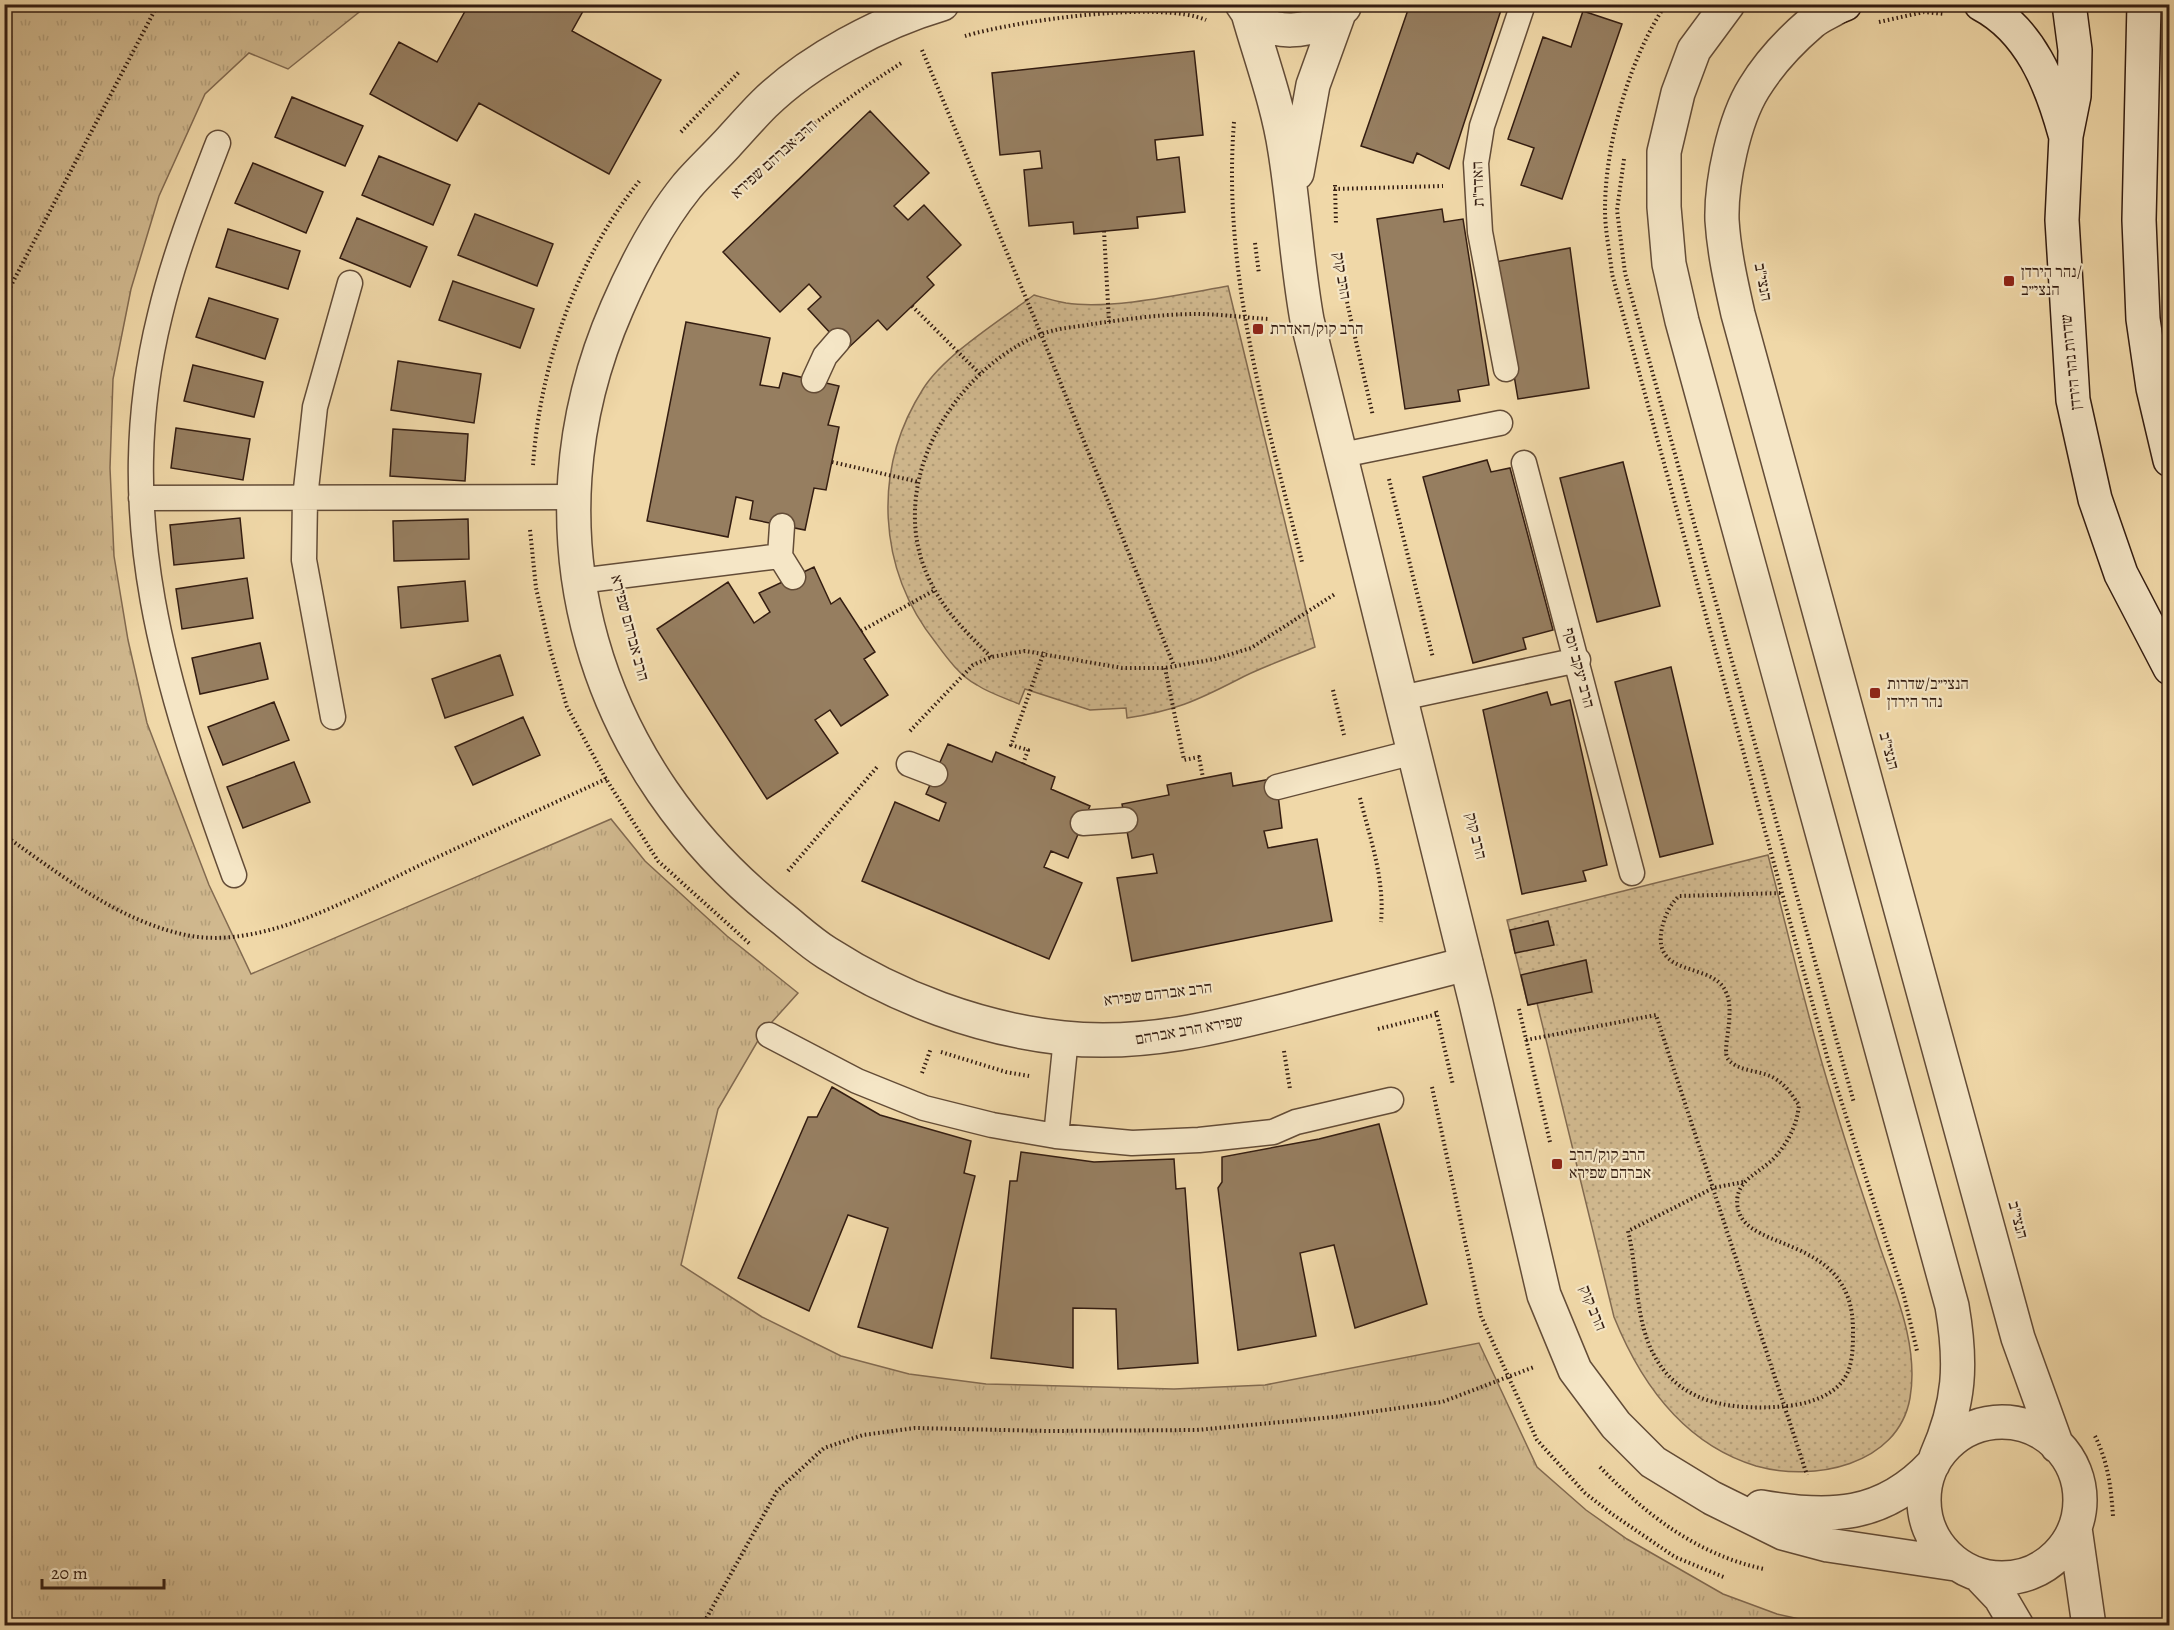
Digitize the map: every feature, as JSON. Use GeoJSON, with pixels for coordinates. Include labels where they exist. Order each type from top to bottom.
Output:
{"type":"FeatureCollection","features":[{"type":"Feature","properties":{"kind":"street"},"geometry":{"type":"LineString","coordinates":[[644,761],[606,690],[579,581],[573,539],[573,497],[582,418],[601,343],[634,267],[660,224],[688,184],[766,102],[810,67],[907,14],[942,4]]}},
{"type":"Feature","properties":{"kind":"street"},"geometry":{"type":"LineString","coordinates":[[1728,4],[1694,50],[1678,93],[1664,152],[1664,207],[1669,264],[1682,321],[1952,1306],[1959,1351],[1958,1387],[1952,1417],[1925,1483],[1925,1513],[1936,1542],[2000,1597],[2017,1626]]}},
{"type":"Feature","properties":{"kind":"street","name":"שדרות נהר הירדן"},"geometry":{"type":"LineString","coordinates":[[2069,4],[2075,50],[2074,84],[2066,136],[2063,260],[2073,400],[2095,499],[2117,563],[2169,668]]}},
{"type":"Feature","properties":{"kind":"street"},"geometry":{"type":"LineString","coordinates":[[2144,4],[2139,220],[2143,319],[2153,388],[2169,460]]}},
{"type":"Feature","properties":{"kind":"street","name":"הנצי\"ב"},"geometry":{"type":"LineString","coordinates":[[1843,5],[1813,21],[1784,50],[1753,89],[1734,137],[1724,175],[1722,219],[1728,268],[1738,314],[2018,1338],[2057,1446]]}},
{"type":"Feature","properties":{"kind":"street"},"geometry":{"type":"LineString","coordinates":[[1241,8],[1273,94],[1285,149],[1296,250],[1307,320],[1488,1050],[1544,1295],[1575,1370],[1616,1425],[1653,1462],[1712,1498],[1783,1533],[1828,1545],[2010,1577],[2044,1565],[2063,1549],[2075,1527],[2081,1503],[2074,1467],[2057,1446],[2031,1426],[1995,1421],[1961,1433],[1911,1484],[1885,1501],[1849,1512],[1804,1515],[1712,1498]]}},
{"type":"Feature","properties":{"kind":"street"},"geometry":{"type":"LineString","coordinates":[[1241,8],[1270,26],[1290,31],[1312,28],[1343,9]]}},
{"type":"Feature","properties":{"kind":"street"},"geometry":{"type":"LineString","coordinates":[[1292,204],[1309,99],[1322,55],[1343,9]]}},
{"type":"Feature","properties":{"kind":"street"},"geometry":{"type":"LineString","coordinates":[[1967,10],[1999,14],[2013,27],[2035,56],[2066,136]]}},
{"type":"Feature","properties":{"kind":"street","name":"שפירא הרב אברהם"},"geometry":{"type":"LineString","coordinates":[[644,761],[691,833],[759,900],[826,952],[896,990],[964,1018],[1014,1031],[1066,1038],[1126,1041],[1190,1033],[1467,964]]}},
{"type":"Feature","properties":{"kind":"street"},"geometry":{"type":"LineString","coordinates":[[2075,1527],[2089,1626]]}},
{"type":"Feature","properties":{"kind":"lane","name":"האדר\"ת"},"geometry":{"type":"LineString","coordinates":[[1506,369],[1480,232],[1476,163],[1482,126],[1523,4]]}},
{"type":"Feature","properties":{"kind":"lane"},"geometry":{"type":"LineString","coordinates":[[218,143],[183,233],[159,315],[145,394],[141,498],[152,608],[167,674],[186,741],[234,875]]}},
{"type":"Feature","properties":{"kind":"lane"},"geometry":{"type":"LineString","coordinates":[[333,717],[304,560],[305,498],[315,407],[350,283]]}},
{"type":"Feature","properties":{"kind":"lane"},"geometry":{"type":"LineString","coordinates":[[814,380],[825,356],[838,341]]}},
{"type":"Feature","properties":{"kind":"lane"},"geometry":{"type":"LineString","coordinates":[[1342,455],[1500,423]]}},
{"type":"Feature","properties":{"kind":"lane","name":"הרב יעקב יוסף"},"geometry":{"type":"LineString","coordinates":[[1524,463],[1578,660],[1632,873]]}},
{"type":"Feature","properties":{"kind":"lane"},"geometry":{"type":"LineString","coordinates":[[141,498],[573,497]]}},
{"type":"Feature","properties":{"kind":"lane"},"geometry":{"type":"LineString","coordinates":[[782,526],[780,556],[794,577]]}},
{"type":"Feature","properties":{"kind":"lane"},"geometry":{"type":"LineString","coordinates":[[579,581],[780,556]]}},
{"type":"Feature","properties":{"kind":"lane"},"geometry":{"type":"LineString","coordinates":[[1401,698],[1578,660]]}},
{"type":"Feature","properties":{"kind":"lane"},"geometry":{"type":"LineString","coordinates":[[1277,787],[1414,752]]}},
{"type":"Feature","properties":{"kind":"lane"},"geometry":{"type":"LineString","coordinates":[[909,764],[935,774]]}},
{"type":"Feature","properties":{"kind":"lane"},"geometry":{"type":"LineString","coordinates":[[1083,823],[1125,820]]}},
{"type":"Feature","properties":{"kind":"lane"},"geometry":{"type":"LineString","coordinates":[[769,1035],[857,1080],[924,1108],[992,1125],[1056,1136],[1132,1143],[1273,1132],[1296,1122],[1391,1100]]}},
{"type":"Feature","properties":{"kind":"lane"},"geometry":{"type":"LineString","coordinates":[[1056,1136],[1066,1038]]}},
{"type":"Feature","properties":{"kind":"path"},"geometry":{"type":"LineString","coordinates":[[4,299],[158,4]]}},
{"type":"Feature","properties":{"kind":"path"},"geometry":{"type":"LineString","coordinates":[[1666,4],[1650,28],[1610,146],[1605,211],[1612,274],[1828,1060],[1904,1296],[1919,1359]]}},
{"type":"Feature","properties":{"kind":"path"},"geometry":{"type":"LineString","coordinates":[[955,39],[978,32],[1050,19],[1148,10],[1185,15]]}},
{"type":"Feature","properties":{"kind":"path"},"geometry":{"type":"LineString","coordinates":[[1874,24],[1883,19],[1924,12],[1967,10]]}},
{"type":"Feature","properties":{"kind":"path","name":"הרב אברהם שפירא"},"geometry":{"type":"LineString","coordinates":[[742,186],[789,142],[846,98],[922,50],[933,46]]}},
{"type":"Feature","properties":{"kind":"path"},"geometry":{"type":"LineString","coordinates":[[922,50],[1041,334],[1174,666]]}},
{"type":"Feature","properties":{"kind":"path"},"geometry":{"type":"LineString","coordinates":[[677,137],[741,70]]}},
{"type":"Feature","properties":{"kind":"path"},"geometry":{"type":"LineString","coordinates":[[1234,122],[1230,169],[1231,209],[1244,316],[1261,398],[1302,562]]}},
{"type":"Feature","properties":{"kind":"path"},"geometry":{"type":"LineString","coordinates":[[647,172],[625,199],[596,248],[561,328],[540,410],[530,497],[530,542],[536,588],[550,649],[567,707],[606,779],[658,861],[751,945]]}},
{"type":"Feature","properties":{"kind":"path","name":"הרב קוק"},"geometry":{"type":"LineString","coordinates":[[1335,181],[1336,234]]}},
{"type":"Feature","properties":{"kind":"path"},"geometry":{"type":"LineString","coordinates":[[1334,189],[1477,184]]}},
{"type":"Feature","properties":{"kind":"path"},"geometry":{"type":"LineString","coordinates":[[1104,231],[1109,322]]}},
{"type":"Feature","properties":{"kind":"path","name":"הרב קוק"},"geometry":{"type":"LineString","coordinates":[[1341,272],[1381,447],[1441,690]]}},
{"type":"Feature","properties":{"kind":"path"},"geometry":{"type":"LineString","coordinates":[[912,306],[980,374]]}},
{"type":"Feature","properties":{"kind":"path"},"geometry":{"type":"LineString","coordinates":[[991,657],[954,621],[935,590],[917,544],[915,506],[919,482],[934,434],[954,402],[980,374],[1009,351],[1041,334],[1109,322],[1197,314],[1307,320]]}},
{"type":"Feature","properties":{"kind":"path"},"geometry":{"type":"LineString","coordinates":[[832,462],[919,482]]}},
{"type":"Feature","properties":{"kind":"path"},"geometry":{"type":"LineString","coordinates":[[973,666],[991,657],[1024,651],[1044,652],[1122,668],[1165,668],[1215,659],[1251,648],[1371,571]]}},
{"type":"Feature","properties":{"kind":"path"},"geometry":{"type":"LineString","coordinates":[[861,631],[935,590]]}},
{"type":"Feature","properties":{"kind":"path"},"geometry":{"type":"LineString","coordinates":[[1023,764],[1028,750],[1011,744],[1044,652]]}},
{"type":"Feature","properties":{"kind":"path"},"geometry":{"type":"LineString","coordinates":[[1165,668],[1184,760],[1199,757],[1203,778]]}},
{"type":"Feature","properties":{"kind":"path"},"geometry":{"type":"LineString","coordinates":[[1333,690],[1377,869],[1382,908],[1381,922]]}},
{"type":"Feature","properties":{"kind":"path"},"geometry":{"type":"LineString","coordinates":[[4,835],[78,887],[145,923],[192,936],[247,936],[315,914],[644,761]]}},
{"type":"Feature","properties":{"kind":"path"},"geometry":{"type":"LineString","coordinates":[[785,874],[794,881]]}},
{"type":"Feature","properties":{"kind":"path"},"geometry":{"type":"LineString","coordinates":[[1743,1182],[1738,1202],[1743,1221],[1754,1231],[1798,1248],[1831,1270],[1844,1285],[1851,1301],[1853,1341],[1851,1363],[1844,1380],[1826,1396],[1785,1406],[1746,1408],[1714,1404],[1682,1389],[1663,1370],[1648,1342],[1628,1231],[1713,1188],[1743,1182],[1775,1157],[1792,1133],[1799,1105],[1787,1088],[1773,1077],[1734,1065],[1726,1058],[1725,1049],[1731,1006],[1725,989],[1706,975],[1679,966],[1664,953],[1659,940],[1670,905],[1679,896],[1783,893]]}},
{"type":"Feature","properties":{"kind":"path"},"geometry":{"type":"LineString","coordinates":[[1371,1030],[1476,1003]]}},
{"type":"Feature","properties":{"kind":"path"},"geometry":{"type":"LineString","coordinates":[[1519,1008],[1551,1144]]}},
{"type":"Feature","properties":{"kind":"path"},"geometry":{"type":"LineString","coordinates":[[1488,1050],[1527,1039],[1656,1015],[1810,1485]]}},
{"type":"Feature","properties":{"kind":"path"},"geometry":{"type":"LineString","coordinates":[[921,1044],[953,1057],[1006,1072],[1062,1081]]}},
{"type":"Feature","properties":{"kind":"path"},"geometry":{"type":"LineString","coordinates":[[1274,1054],[1295,1049]]}},
{"type":"Feature","properties":{"kind":"path"},"geometry":{"type":"LineString","coordinates":[[702,1626],[777,1491],[824,1448],[863,1435],[915,1428],[1047,1431],[1197,1430],[1334,1417],[1442,1402],[1508,1378],[1568,1352]]}},
{"type":"Feature","properties":{"kind":"path"},"geometry":{"type":"LineString","coordinates":[[2090,1425],[2105,1456],[2111,1483],[2112,1527]]}},
{"type":"Feature","properties":{"kind":"green space"},"geometry":{"type":"Polygon","coordinates":[[[5,4],[368,5],[288,69],[249,53],[205,94],[159,196],[131,289],[113,379],[110,468],[114,556],[128,640],[147,723],[209,885],[251,974],[611,819],[645,861],[727,936],[798,993],[763,1032],[718,1109],[681,1265],[762,1317],[841,1356],[909,1374],[986,1384],[1174,1389],[1265,1385],[1479,1343],[1537,1467],[1586,1510],[1627,1539],[1723,1594],[1777,1614],[1826,1625],[5,1626],[5,4]]]}},
{"type":"Feature","properties":{"kind":"green space"},"geometry":{"type":"Polygon","coordinates":[[[1228,286],[1315,647],[1184,704],[1127,718],[1126,708],[1090,710],[1025,689],[1019,704],[971,681],[949,661],[916,614],[902,583],[893,551],[888,518],[889,485],[895,452],[906,420],[923,389],[932,376],[959,351],[1034,295],[1084,305],[1125,303],[1228,286]]]}},
{"type":"Feature","properties":{"kind":"green space"},"geometry":{"type":"Polygon","coordinates":[[[1768,855],[1821,1061],[1899,1302],[1909,1340],[1911,1360],[1910,1398],[1902,1421],[1889,1440],[1871,1454],[1850,1464],[1802,1472],[1756,1466],[1730,1456],[1707,1443],[1668,1408],[1637,1365],[1614,1317],[1537,1003],[1528,1005],[1507,920],[1768,855]]]}},
{"type":"Feature","properties":{"kind":"building"},"geometry":{"type":"Polygon","coordinates":[[[469,4],[587,4],[572,31],[661,80],[609,174],[479,103],[457,141],[370,94],[399,42],[437,62],[469,4]]]}},
{"type":"Feature","properties":{"kind":"building"},"geometry":{"type":"Polygon","coordinates":[[[1410,4],[1503,4],[1449,169],[1417,153],[1413,163],[1361,146],[1410,4]]]}},
{"type":"Feature","properties":{"kind":"building"},"geometry":{"type":"Polygon","coordinates":[[[1583,11],[1622,24],[1562,199],[1521,185],[1534,148],[1508,139],[1543,37],[1571,47],[1583,11]]]}},
{"type":"Feature","properties":{"kind":"building"},"geometry":{"type":"Polygon","coordinates":[[[1194,51],[1203,135],[1155,140],[1157,160],[1179,157],[1185,212],[1137,217],[1138,228],[1074,234],[1073,222],[1029,226],[1024,170],[1042,168],[1040,151],[1000,155],[992,73],[1194,51]]]}},
{"type":"Feature","properties":{"kind":"building"},"geometry":{"type":"Polygon","coordinates":[[[292,97],[363,126],[345,166],[275,137],[292,97]]]}},
{"type":"Feature","properties":{"kind":"building"},"geometry":{"type":"Polygon","coordinates":[[[870,111],[929,173],[894,206],[908,220],[924,205],[961,245],[927,277],[934,285],[887,330],[878,320],[846,350],[808,309],[821,297],[809,284],[780,312],[723,252],[870,111]]]}},
{"type":"Feature","properties":{"kind":"building"},"geometry":{"type":"Polygon","coordinates":[[[379,156],[450,185],[433,225],[362,195],[379,156]]]}},
{"type":"Feature","properties":{"kind":"building"},"geometry":{"type":"Polygon","coordinates":[[[253,163],[323,192],[306,233],[235,203],[253,163]]]}},
{"type":"Feature","properties":{"kind":"building"},"geometry":{"type":"Polygon","coordinates":[[[1442,209],[1444,222],[1463,219],[1489,385],[1458,390],[1460,401],[1405,409],[1377,219],[1442,209]]]}},
{"type":"Feature","properties":{"kind":"building"},"geometry":{"type":"Polygon","coordinates":[[[475,214],[553,244],[537,286],[458,255],[475,214]]]}},
{"type":"Feature","properties":{"kind":"building"},"geometry":{"type":"Polygon","coordinates":[[[357,218],[427,247],[410,287],[340,258],[357,218]]]}},
{"type":"Feature","properties":{"kind":"building"},"geometry":{"type":"Polygon","coordinates":[[[228,229],[300,251],[288,289],[216,267],[228,229]]]}},
{"type":"Feature","properties":{"kind":"building"},"geometry":{"type":"Polygon","coordinates":[[[1570,248],[1589,388],[1518,399],[1495,262],[1570,248]]]}},
{"type":"Feature","properties":{"kind":"building"},"geometry":{"type":"Polygon","coordinates":[[[453,281],[534,309],[520,348],[439,320],[453,281]]]}},
{"type":"Feature","properties":{"kind":"building"},"geometry":{"type":"Polygon","coordinates":[[[209,298],[278,319],[265,359],[196,337],[209,298]]]}},
{"type":"Feature","properties":{"kind":"building"},"geometry":{"type":"Polygon","coordinates":[[[686,322],[770,338],[760,385],[779,388],[783,373],[839,386],[828,425],[839,427],[826,490],[814,488],[805,530],[750,519],[753,501],[736,497],[728,537],[647,521],[686,322]]]}},
{"type":"Feature","properties":{"kind":"building"},"geometry":{"type":"Polygon","coordinates":[[[398,361],[481,374],[474,423],[391,410],[398,361]]]}},
{"type":"Feature","properties":{"kind":"building"},"geometry":{"type":"Polygon","coordinates":[[[193,365],[263,382],[254,417],[184,401],[193,365]]]}},
{"type":"Feature","properties":{"kind":"building"},"geometry":{"type":"Polygon","coordinates":[[[176,428],[250,439],[243,480],[171,468],[176,428]]]}},
{"type":"Feature","properties":{"kind":"building"},"geometry":{"type":"Polygon","coordinates":[[[393,429],[468,434],[465,481],[390,476],[393,429]]]}},
{"type":"Feature","properties":{"kind":"building"},"geometry":{"type":"Polygon","coordinates":[[[1487,460],[1491,472],[1510,468],[1553,630],[1523,638],[1526,649],[1473,663],[1423,477],[1487,460]]]}},
{"type":"Feature","properties":{"kind":"building"},"geometry":{"type":"Polygon","coordinates":[[[1623,462],[1660,606],[1597,622],[1560,478],[1623,462]]]}},
{"type":"Feature","properties":{"kind":"building"},"geometry":{"type":"Polygon","coordinates":[[[240,518],[244,558],[174,565],[170,525],[240,518]]]}},
{"type":"Feature","properties":{"kind":"building"},"geometry":{"type":"Polygon","coordinates":[[[468,519],[469,559],[394,561],[393,521],[468,519]]]}},
{"type":"Feature","properties":{"kind":"building"},"geometry":{"type":"Polygon","coordinates":[[[814,567],[831,604],[840,598],[875,652],[864,659],[888,695],[841,726],[830,710],[815,720],[838,753],[767,799],[657,629],[728,582],[754,623],[770,612],[759,593],[814,567]]]}},
{"type":"Feature","properties":{"kind":"building"},"geometry":{"type":"Polygon","coordinates":[[[247,578],[253,618],[182,629],[176,589],[247,578]]]}},
{"type":"Feature","properties":{"kind":"building"},"geometry":{"type":"Polygon","coordinates":[[[465,581],[468,621],[401,628],[398,587],[465,581]]]}},
{"type":"Feature","properties":{"kind":"building"},"geometry":{"type":"Polygon","coordinates":[[[260,643],[268,679],[200,694],[192,658],[260,643]]]}},
{"type":"Feature","properties":{"kind":"building"},"geometry":{"type":"Polygon","coordinates":[[[500,655],[513,695],[445,718],[432,679],[500,655]]]}},
{"type":"Feature","properties":{"kind":"building"},"geometry":{"type":"Polygon","coordinates":[[[1671,667],[1713,844],[1660,857],[1615,682],[1671,667]]]}},
{"type":"Feature","properties":{"kind":"building"},"geometry":{"type":"Polygon","coordinates":[[[1547,692],[1551,705],[1570,700],[1607,865],[1583,871],[1586,881],[1522,894],[1483,710],[1547,692]]]}},
{"type":"Feature","properties":{"kind":"building"},"geometry":{"type":"Polygon","coordinates":[[[274,702],[289,740],[223,765],[208,727],[274,702]]]}},
{"type":"Feature","properties":{"kind":"building"},"geometry":{"type":"Polygon","coordinates":[[[523,717],[540,755],[473,785],[455,747],[523,717]]]}},
{"type":"Feature","properties":{"kind":"building"},"geometry":{"type":"Polygon","coordinates":[[[948,744],[992,762],[996,752],[1055,777],[1051,789],[1090,806],[1068,858],[1051,851],[1044,867],[1082,883],[1049,959],[862,881],[895,802],[939,821],[946,803],[926,794],[948,744]]]}},
{"type":"Feature","properties":{"kind":"building"},"geometry":{"type":"Polygon","coordinates":[[[294,762],[310,802],[243,828],[227,787],[294,762]]]}},
{"type":"Feature","properties":{"kind":"building"},"geometry":{"type":"Polygon","coordinates":[[[1231,773],[1233,786],[1276,778],[1282,828],[1264,831],[1268,848],[1317,839],[1332,921],[1132,961],[1117,878],[1157,873],[1153,854],[1132,858],[1122,804],[1169,795],[1167,785],[1231,773]]]}},
{"type":"Feature","properties":{"kind":"building"},"geometry":{"type":"Polygon","coordinates":[[[1548,921],[1554,945],[1515,953],[1510,930],[1548,921]]]}},
{"type":"Feature","properties":{"kind":"building"},"geometry":{"type":"Polygon","coordinates":[[[1586,960],[1592,992],[1528,1005],[1521,975],[1586,960]]]}},
{"type":"Feature","properties":{"kind":"building"},"geometry":{"type":"Polygon","coordinates":[[[832,1087],[880,1115],[971,1141],[964,1173],[975,1176],[932,1348],[858,1327],[888,1228],[848,1215],[809,1311],[738,1278],[808,1117],[817,1117],[832,1087]]]}},
{"type":"Feature","properties":{"kind":"building"},"geometry":{"type":"Polygon","coordinates":[[[1379,1124],[1427,1304],[1355,1328],[1334,1245],[1300,1253],[1316,1336],[1238,1350],[1218,1188],[1222,1182],[1222,1157],[1319,1139],[1379,1124]]]}},
{"type":"Feature","properties":{"kind":"building"},"geometry":{"type":"Polygon","coordinates":[[[1021,1152],[1094,1162],[1174,1159],[1176,1189],[1185,1188],[1198,1363],[1118,1369],[1116,1309],[1073,1308],[1073,1368],[991,1358],[1010,1181],[1017,1181],[1021,1152]]]}},
{"type":"Feature","properties":{"kind":"place","name":"נהר הירדן/ הנצי״ב"},"geometry":{"type":"Point","coordinates":[2009,281]}},
{"type":"Feature","properties":{"kind":"place","name":"הרב קוק/האדרת"},"geometry":{"type":"Point","coordinates":[1258,329]}},
{"type":"Feature","properties":{"kind":"place","name":"הנצי״ב/שדרות נהר הירדן"},"geometry":{"type":"Point","coordinates":[1875,693]}},
{"type":"Feature","properties":{"kind":"place","name":"הרב קוק/הרב אברהם שפירא"},"geometry":{"type":"Point","coordinates":[1557,1164]}}]}
